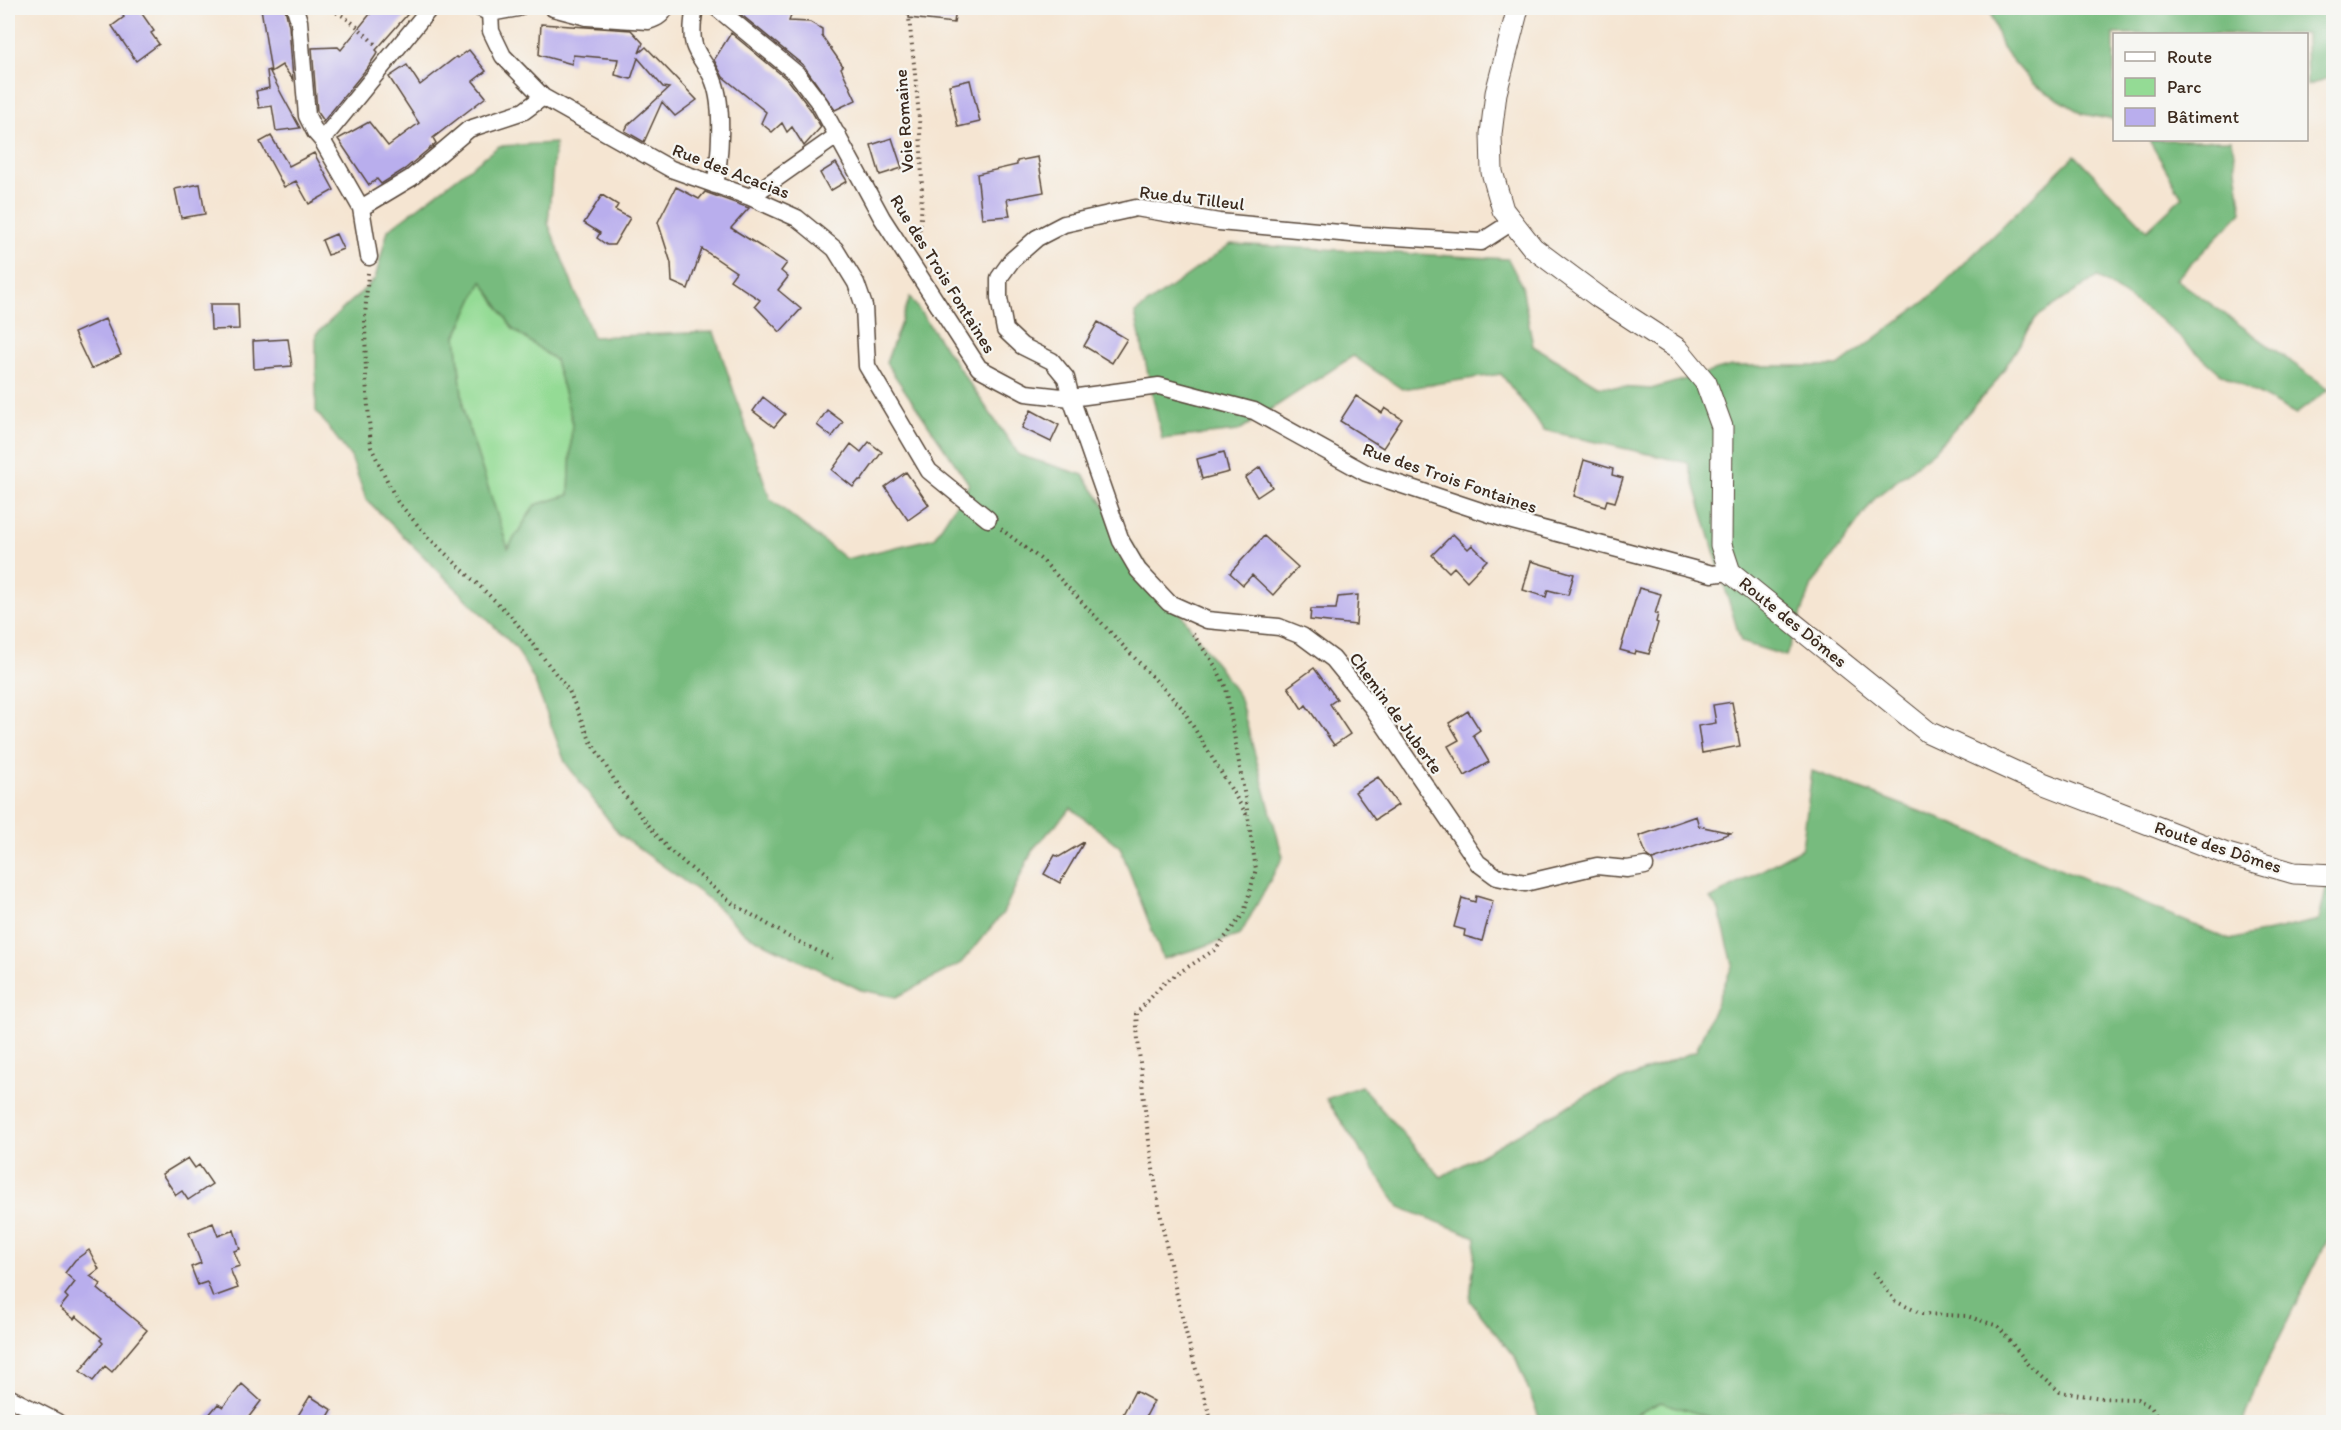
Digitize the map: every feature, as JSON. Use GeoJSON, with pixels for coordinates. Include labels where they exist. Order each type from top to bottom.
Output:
{"type":"FeatureCollection","features":[{"type":"Feature","properties":{"kind":"street"},"geometry":{"type":"LineString","coordinates":[[295,8],[299,21],[307,116],[362,208],[369,257]]}},
{"type":"Feature","properties":{"kind":"street"},"geometry":{"type":"LineString","coordinates":[[322,140],[430,8]]}},
{"type":"Feature","properties":{"kind":"street"},"geometry":{"type":"LineString","coordinates":[[485,10],[518,8]]}},
{"type":"Feature","properties":{"kind":"street"},"geometry":{"type":"LineString","coordinates":[[553,8],[587,17],[648,21],[656,19],[665,8]]}},
{"type":"Feature","properties":{"kind":"street"},"geometry":{"type":"LineString","coordinates":[[695,8],[694,45],[715,83],[720,156],[715,185]]}},
{"type":"Feature","properties":{"kind":"street","name":"Rue des Trois Fontaines"},"geometry":{"type":"LineString","coordinates":[[717,8],[797,74],[820,104],[882,218],[917,268],[979,368],[1026,393],[1071,398],[1159,386],[1254,411],[1366,473],[1494,515],[1712,574],[1730,572]]}},
{"type":"Feature","properties":{"kind":"street","name":"Route des Dômes"},"geometry":{"type":"LineString","coordinates":[[1518,8],[1496,93],[1491,134],[1492,172],[1503,210],[1533,248],[1600,298],[1678,349],[1706,383],[1722,427],[1721,546],[1730,572],[1928,732],[2022,776],[2224,853],[2294,873],[2334,875]]}},
{"type":"Feature","properties":{"kind":"street","name":"Rue des Acacias"},"geometry":{"type":"LineString","coordinates":[[485,10],[491,31],[503,56],[543,97],[670,169],[750,197],[797,218],[835,249],[856,283],[864,306],[867,366],[928,471],[988,519]]}},
{"type":"Feature","properties":{"kind":"street"},"geometry":{"type":"LineString","coordinates":[[362,208],[411,178],[469,129],[524,111],[543,97]]}},
{"type":"Feature","properties":{"kind":"street"},"geometry":{"type":"LineString","coordinates":[[750,197],[838,135]]}},
{"type":"Feature","properties":{"kind":"street","name":"Rue du Tilleul"},"geometry":{"type":"LineString","coordinates":[[1071,398],[1066,378],[1052,361],[1022,346],[1005,330],[999,298],[999,278],[1012,260],[1037,238],[1064,224],[1136,208],[1219,222],[1362,235],[1481,242],[1512,222]]}},
{"type":"Feature","properties":{"kind":"street","name":"Chemin de Juberte"},"geometry":{"type":"LineString","coordinates":[[1071,398],[1121,541],[1138,570],[1169,603],[1181,609],[1207,620],[1280,627],[1302,636],[1333,659],[1372,707],[1478,862],[1497,877],[1525,883],[1597,866],[1628,869],[1646,866]]}},
{"type":"Feature","properties":{"kind":"street"},"geometry":{"type":"LineString","coordinates":[[8,1397],[57,1422]]}},
{"type":"Feature","properties":{"kind":"path"},"geometry":{"type":"LineString","coordinates":[[319,8],[326,8],[348,19],[389,57]]}},
{"type":"Feature","properties":{"kind":"path","name":"Voie Romaine"},"geometry":{"type":"LineString","coordinates":[[908,8],[921,136],[922,213],[917,268]]}},
{"type":"Feature","properties":{"kind":"path"},"geometry":{"type":"LineString","coordinates":[[369,257],[365,317],[366,380],[371,447],[397,501],[428,537],[518,625],[569,691],[590,740],[621,790],[668,849],[732,903],[791,938],[832,958]]}},
{"type":"Feature","properties":{"kind":"path"},"geometry":{"type":"LineString","coordinates":[[988,519],[1043,561],[1182,708],[1248,817]]}},
{"type":"Feature","properties":{"kind":"path"},"geometry":{"type":"LineString","coordinates":[[1181,609],[1187,626],[1216,667],[1226,688],[1256,869],[1244,913],[1216,949],[1166,981],[1136,1014],[1140,1069],[1162,1230],[1193,1362],[1212,1422]]}},
{"type":"Feature","properties":{"kind":"path"},"geometry":{"type":"LineString","coordinates":[[1873,1272],[1895,1301],[1922,1314],[1967,1316],[1998,1326],[2029,1365],[2060,1392],[2102,1398],[2137,1399],[2151,1407],[2160,1422]]}},
{"type":"Feature","properties":{"kind":"green space"},"geometry":{"type":"Polygon","coordinates":[[[1989,8],[2333,8],[2333,76],[2308,86],[2308,33],[2113,33],[2113,120],[2083,114],[2033,84],[2002,48],[1989,8]]]}},
{"type":"Feature","properties":{"kind":"green space"},"geometry":{"type":"Polygon","coordinates":[[[2150,141],[2232,141],[2242,212],[2176,279],[2329,389],[2296,414],[2221,374],[2158,318],[2097,277],[2036,318],[1996,382],[1934,451],[1876,497],[1812,585],[1786,656],[1741,642],[1688,463],[1544,430],[1501,374],[1402,389],[1353,356],[1238,431],[1162,439],[1135,313],[1231,244],[1508,259],[1522,286],[1533,346],[1599,386],[1651,389],[1731,366],[1838,366],[1927,300],[2075,155],[2147,230],[2182,197],[2150,141]]]}},
{"type":"Feature","properties":{"kind":"green space"},"geometry":{"type":"Polygon","coordinates":[[[555,143],[548,223],[593,337],[714,332],[770,499],[846,559],[934,538],[969,484],[886,363],[910,297],[1019,455],[1083,475],[1239,696],[1283,857],[1240,935],[1163,959],[1120,847],[1071,808],[1033,849],[1003,913],[961,963],[897,997],[861,990],[746,934],[706,897],[619,834],[565,762],[534,680],[516,648],[366,499],[351,457],[316,411],[316,334],[375,279],[388,230],[499,146],[555,143]],[[482,281],[456,336],[464,414],[508,548],[535,505],[569,495],[572,420],[555,360],[513,329],[482,281]]]}},
{"type":"Feature","properties":{"kind":"green space"},"geometry":{"type":"Polygon","coordinates":[[[482,281],[513,329],[555,360],[572,420],[569,495],[535,505],[508,549],[464,414],[456,336],[482,281]]]}},
{"type":"Feature","properties":{"kind":"green space"},"geometry":{"type":"Polygon","coordinates":[[[1812,771],[1959,826],[2230,940],[2319,920],[2333,858],[2333,1229],[2257,1383],[2243,1422],[1725,1422],[1661,1402],[1620,1422],[1541,1422],[1516,1359],[1470,1301],[1476,1237],[1399,1207],[1326,1099],[1361,1086],[1441,1177],[1597,1090],[1696,1051],[1733,964],[1719,910],[1710,899],[1802,848],[1812,771]]]}},
{"type":"Feature","properties":{"kind":"green space"},"geometry":{"type":"Polygon","coordinates":[[[1661,1402],[1723,1421],[1725,1422],[1620,1422],[1661,1402]]]}},
{"type":"Feature","properties":{"kind":"building"},"geometry":{"type":"Polygon","coordinates":[[[118,8],[138,8],[154,31],[151,33],[159,44],[136,61],[112,26],[124,17],[118,8]]]}},
{"type":"Feature","properties":{"kind":"building"},"geometry":{"type":"Polygon","coordinates":[[[261,8],[285,8],[289,26],[293,80],[282,65],[271,72],[261,8]]]}},
{"type":"Feature","properties":{"kind":"building"},"geometry":{"type":"Polygon","coordinates":[[[375,8],[413,8],[376,50],[378,52],[368,67],[324,121],[317,111],[312,48],[338,47],[341,50],[375,8]]]}},
{"type":"Feature","properties":{"kind":"building"},"geometry":{"type":"Polygon","coordinates":[[[733,8],[794,8],[789,21],[810,22],[822,29],[822,36],[843,66],[841,68],[856,100],[835,110],[804,66],[733,8]]]}},
{"type":"Feature","properties":{"kind":"building"},"geometry":{"type":"Polygon","coordinates":[[[910,8],[956,8],[954,23],[909,18],[910,8]]]}},
{"type":"Feature","properties":{"kind":"building"},"geometry":{"type":"Polygon","coordinates":[[[541,24],[631,30],[643,43],[639,53],[646,47],[697,100],[675,116],[662,102],[644,142],[625,131],[628,125],[669,88],[663,87],[638,58],[631,79],[615,75],[618,59],[573,55],[572,64],[539,55],[541,24]]]}},
{"type":"Feature","properties":{"kind":"building"},"geometry":{"type":"Polygon","coordinates":[[[731,33],[789,81],[811,110],[821,127],[804,146],[792,127],[787,132],[782,123],[772,132],[761,123],[766,112],[723,77],[714,60],[731,33]]]}},
{"type":"Feature","properties":{"kind":"building"},"geometry":{"type":"Polygon","coordinates":[[[469,50],[486,71],[473,81],[486,97],[433,138],[436,143],[405,169],[381,184],[377,179],[369,185],[338,139],[369,122],[388,146],[419,123],[389,77],[407,65],[420,85],[456,57],[458,58],[469,50]]]}},
{"type":"Feature","properties":{"kind":"building"},"geometry":{"type":"Polygon","coordinates":[[[269,70],[300,128],[276,131],[272,106],[259,108],[256,91],[269,88],[267,71],[269,70]]]}},
{"type":"Feature","properties":{"kind":"building"},"geometry":{"type":"Polygon","coordinates":[[[970,80],[980,122],[958,127],[949,85],[970,80]]]}},
{"type":"Feature","properties":{"kind":"building"},"geometry":{"type":"Polygon","coordinates":[[[271,136],[289,166],[314,153],[334,190],[309,204],[296,181],[284,187],[260,142],[271,136]]]}},
{"type":"Feature","properties":{"kind":"building"},"geometry":{"type":"Polygon","coordinates":[[[892,138],[902,168],[880,175],[871,145],[892,138]]]}},
{"type":"Feature","properties":{"kind":"building"},"geometry":{"type":"Polygon","coordinates":[[[1038,157],[1044,192],[1007,199],[1010,216],[982,218],[977,174],[1017,165],[1017,161],[1038,157]]]}},
{"type":"Feature","properties":{"kind":"building"},"geometry":{"type":"Polygon","coordinates":[[[836,163],[847,181],[830,191],[820,173],[836,163]]]}},
{"type":"Feature","properties":{"kind":"building"},"geometry":{"type":"Polygon","coordinates":[[[200,184],[205,214],[181,218],[175,189],[200,184]]]}},
{"type":"Feature","properties":{"kind":"building"},"geometry":{"type":"Polygon","coordinates":[[[676,187],[699,199],[705,192],[749,208],[731,228],[787,263],[781,271],[788,277],[778,290],[801,309],[780,332],[755,306],[760,300],[730,280],[736,272],[702,249],[688,289],[672,282],[671,263],[658,222],[676,187]]]}},
{"type":"Feature","properties":{"kind":"building"},"geometry":{"type":"Polygon","coordinates":[[[602,195],[618,205],[615,210],[630,218],[614,245],[607,245],[597,238],[600,233],[584,223],[602,195]]]}},
{"type":"Feature","properties":{"kind":"building"},"geometry":{"type":"Polygon","coordinates":[[[336,234],[343,249],[328,255],[322,240],[336,234]]]}},
{"type":"Feature","properties":{"kind":"building"},"geometry":{"type":"Polygon","coordinates":[[[210,304],[238,304],[239,329],[211,330],[210,304]]]}},
{"type":"Feature","properties":{"kind":"building"},"geometry":{"type":"Polygon","coordinates":[[[105,319],[121,355],[91,369],[74,333],[105,319]]]}},
{"type":"Feature","properties":{"kind":"building"},"geometry":{"type":"Polygon","coordinates":[[[1098,322],[1127,339],[1112,363],[1084,346],[1098,322]]]}},
{"type":"Feature","properties":{"kind":"building"},"geometry":{"type":"Polygon","coordinates":[[[288,339],[292,366],[254,369],[253,341],[288,339]]]}},
{"type":"Feature","properties":{"kind":"building"},"geometry":{"type":"Polygon","coordinates":[[[1356,396],[1382,413],[1385,408],[1402,419],[1383,448],[1340,421],[1356,396]]]}},
{"type":"Feature","properties":{"kind":"building"},"geometry":{"type":"Polygon","coordinates":[[[763,397],[785,414],[774,427],[753,411],[763,397]]]}},
{"type":"Feature","properties":{"kind":"building"},"geometry":{"type":"Polygon","coordinates":[[[827,410],[843,422],[832,437],[817,425],[827,410]]]}},
{"type":"Feature","properties":{"kind":"building"},"geometry":{"type":"Polygon","coordinates":[[[1031,410],[1059,425],[1051,442],[1022,428],[1031,410]]]}},
{"type":"Feature","properties":{"kind":"building"},"geometry":{"type":"Polygon","coordinates":[[[869,442],[882,452],[861,481],[859,480],[853,487],[832,470],[851,444],[861,452],[869,442]]]}},
{"type":"Feature","properties":{"kind":"building"},"geometry":{"type":"Polygon","coordinates":[[[1224,452],[1229,472],[1202,479],[1197,459],[1224,452]]]}},
{"type":"Feature","properties":{"kind":"building"},"geometry":{"type":"Polygon","coordinates":[[[1584,460],[1613,469],[1612,475],[1623,478],[1615,502],[1607,500],[1605,506],[1574,496],[1584,460]]]}},
{"type":"Feature","properties":{"kind":"building"},"geometry":{"type":"Polygon","coordinates":[[[1260,467],[1272,487],[1257,497],[1245,478],[1260,467]]]}},
{"type":"Feature","properties":{"kind":"building"},"geometry":{"type":"Polygon","coordinates":[[[906,472],[929,505],[908,520],[885,487],[906,472]]]}},
{"type":"Feature","properties":{"kind":"building"},"geometry":{"type":"Polygon","coordinates":[[[1453,534],[1468,549],[1472,545],[1487,560],[1467,581],[1454,567],[1449,572],[1432,555],[1453,534]]]}},
{"type":"Feature","properties":{"kind":"building"},"geometry":{"type":"Polygon","coordinates":[[[1264,536],[1298,567],[1273,595],[1252,575],[1243,585],[1230,573],[1264,536]]]}},
{"type":"Feature","properties":{"kind":"building"},"geometry":{"type":"Polygon","coordinates":[[[1531,561],[1574,574],[1568,595],[1548,590],[1546,597],[1523,590],[1531,561]]]}},
{"type":"Feature","properties":{"kind":"building"},"geometry":{"type":"Polygon","coordinates":[[[1639,588],[1661,594],[1655,614],[1658,614],[1656,622],[1658,623],[1649,654],[1636,651],[1635,654],[1620,650],[1639,588]]]}},
{"type":"Feature","properties":{"kind":"building"},"geometry":{"type":"Polygon","coordinates":[[[1358,595],[1356,625],[1310,620],[1311,609],[1336,609],[1338,597],[1358,595]]]}},
{"type":"Feature","properties":{"kind":"building"},"geometry":{"type":"Polygon","coordinates":[[[1314,668],[1337,699],[1330,704],[1350,734],[1334,745],[1306,705],[1302,709],[1288,687],[1314,668]]]}},
{"type":"Feature","properties":{"kind":"building"},"geometry":{"type":"Polygon","coordinates":[[[1732,702],[1740,746],[1702,753],[1698,726],[1716,723],[1713,705],[1732,702]]]}},
{"type":"Feature","properties":{"kind":"building"},"geometry":{"type":"Polygon","coordinates":[[[1468,711],[1480,730],[1473,735],[1489,762],[1465,776],[1448,746],[1459,740],[1449,723],[1468,711]]]}},
{"type":"Feature","properties":{"kind":"building"},"geometry":{"type":"Polygon","coordinates":[[[1378,777],[1398,805],[1375,820],[1355,792],[1378,777]]]}},
{"type":"Feature","properties":{"kind":"building"},"geometry":{"type":"Polygon","coordinates":[[[1696,816],[1699,826],[1731,833],[1653,860],[1647,856],[1639,836],[1696,816]]]}},
{"type":"Feature","properties":{"kind":"building"},"geometry":{"type":"Polygon","coordinates":[[[1084,842],[1060,883],[1044,874],[1055,855],[1059,857],[1084,842]]]}},
{"type":"Feature","properties":{"kind":"building"},"geometry":{"type":"Polygon","coordinates":[[[1476,896],[1493,901],[1482,941],[1464,936],[1465,930],[1454,927],[1462,898],[1475,902],[1476,896]]]}},
{"type":"Feature","properties":{"kind":"building"},"geometry":{"type":"Polygon","coordinates":[[[188,1158],[195,1168],[199,1165],[212,1184],[188,1200],[182,1191],[176,1195],[162,1174],[188,1158]]]}},
{"type":"Feature","properties":{"kind":"building"},"geometry":{"type":"Polygon","coordinates":[[[213,1223],[218,1236],[234,1230],[240,1249],[234,1251],[240,1266],[230,1269],[238,1288],[213,1297],[207,1282],[198,1285],[191,1267],[201,1263],[189,1233],[213,1223]]]}},
{"type":"Feature","properties":{"kind":"building"},"geometry":{"type":"Polygon","coordinates":[[[89,1250],[99,1269],[90,1276],[101,1284],[98,1289],[147,1330],[112,1372],[105,1366],[93,1381],[80,1371],[103,1343],[100,1340],[102,1338],[76,1316],[74,1319],[60,1308],[68,1298],[65,1295],[75,1282],[65,1273],[75,1260],[89,1250]]]}},
{"type":"Feature","properties":{"kind":"building"},"geometry":{"type":"Polygon","coordinates":[[[242,1384],[261,1401],[245,1422],[203,1422],[218,1404],[223,1407],[242,1384]]]}},
{"type":"Feature","properties":{"kind":"building"},"geometry":{"type":"Polygon","coordinates":[[[1135,1391],[1154,1401],[1143,1422],[1119,1422],[1135,1391]]]}},
{"type":"Feature","properties":{"kind":"building"},"geometry":{"type":"Polygon","coordinates":[[[310,1396],[332,1410],[325,1422],[294,1422],[310,1396]]]}}]}
